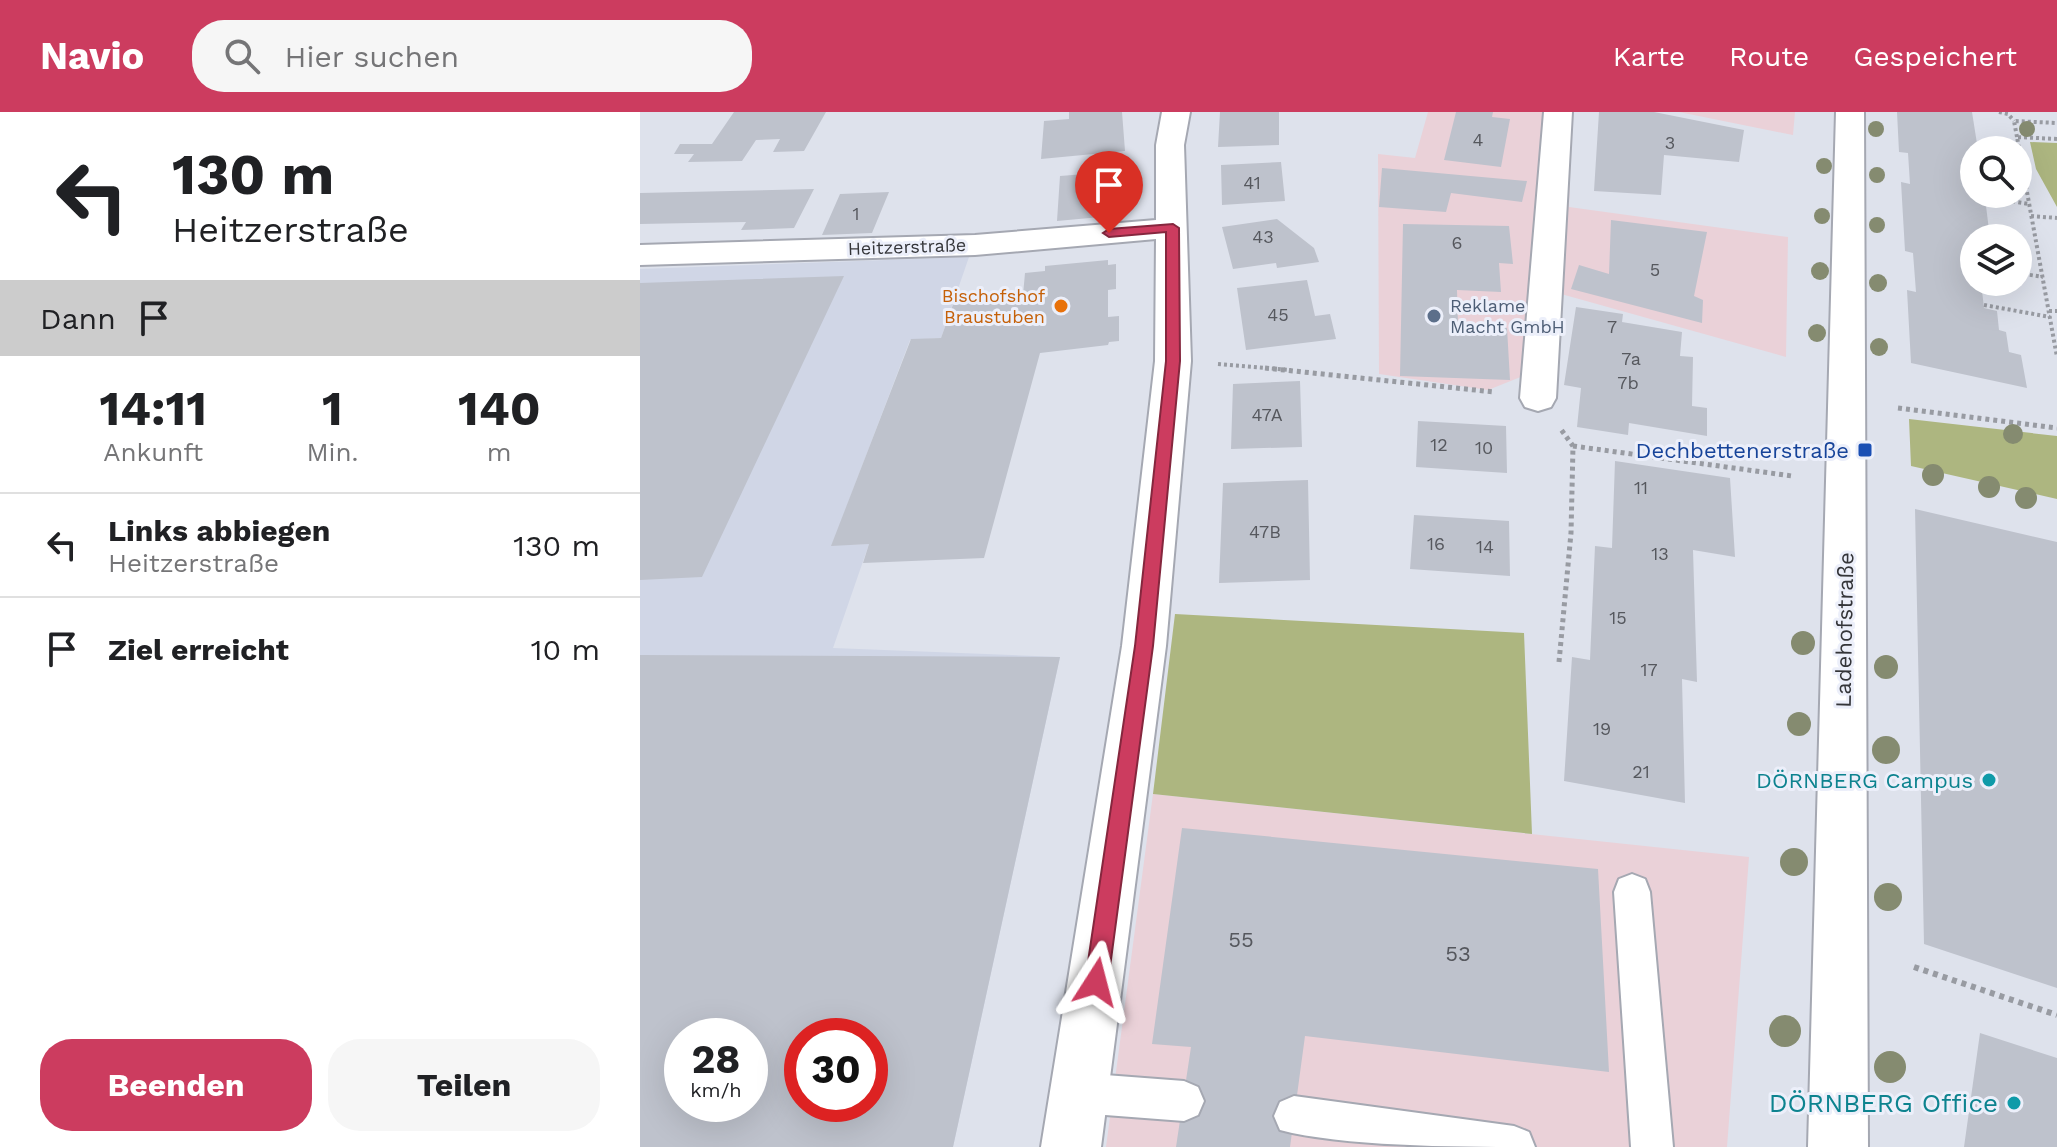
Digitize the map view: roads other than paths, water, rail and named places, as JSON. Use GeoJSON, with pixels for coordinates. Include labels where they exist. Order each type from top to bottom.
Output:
{"type":"FeatureCollection","features":[{"type":"Feature","properties":{"kind":"street"},"geometry":{"type":"LineString","coordinates":[[1075,1120],[1144,646],[1173,361],[1170,145],[1176,112]]}},
{"type":"Feature","properties":{"kind":"street"},"geometry":{"type":"LineString","coordinates":[[1538,398],[1558,112]]}},
{"type":"Feature","properties":{"kind":"street","name":"Ladehofstraße"},"geometry":{"type":"LineString","coordinates":[[1838,1147],[1850,112]]}},
{"type":"Feature","properties":{"kind":"street","name":"Heitzerstraße"},"geometry":{"type":"LineString","coordinates":[[640,255],[975,245],[1173,228]]}},
{"type":"Feature","properties":{"kind":"lane"},"geometry":{"type":"LineString","coordinates":[[1632,892],[1652,1147]]}},
{"type":"Feature","properties":{"kind":"lane"},"geometry":{"type":"LineString","coordinates":[[1075,1120],[1184,1101]]}},
{"type":"Feature","properties":{"kind":"lane"},"geometry":{"type":"LineString","coordinates":[[1294,1116],[1514,1147]]}},
{"type":"Feature","properties":{"kind":"place","name":"Bischofshof Braustuben"},"geometry":{"type":"Point","coordinates":[1061,306]}},
{"type":"Feature","properties":{"kind":"place","name":"Reklame Macht GmbH"},"geometry":{"type":"Point","coordinates":[1434,316]}},
{"type":"Feature","properties":{"kind":"place","name":"Dechbettenerstraße"},"geometry":{"type":"Point","coordinates":[1865,450]}},
{"type":"Feature","properties":{"kind":"place","name":"DÖRNBERG Campus"},"geometry":{"type":"Point","coordinates":[1989,780]}},
{"type":"Feature","properties":{"kind":"place","name":"DÖRNBERG Office"},"geometry":{"type":"Point","coordinates":[2014,1103]}}]}
